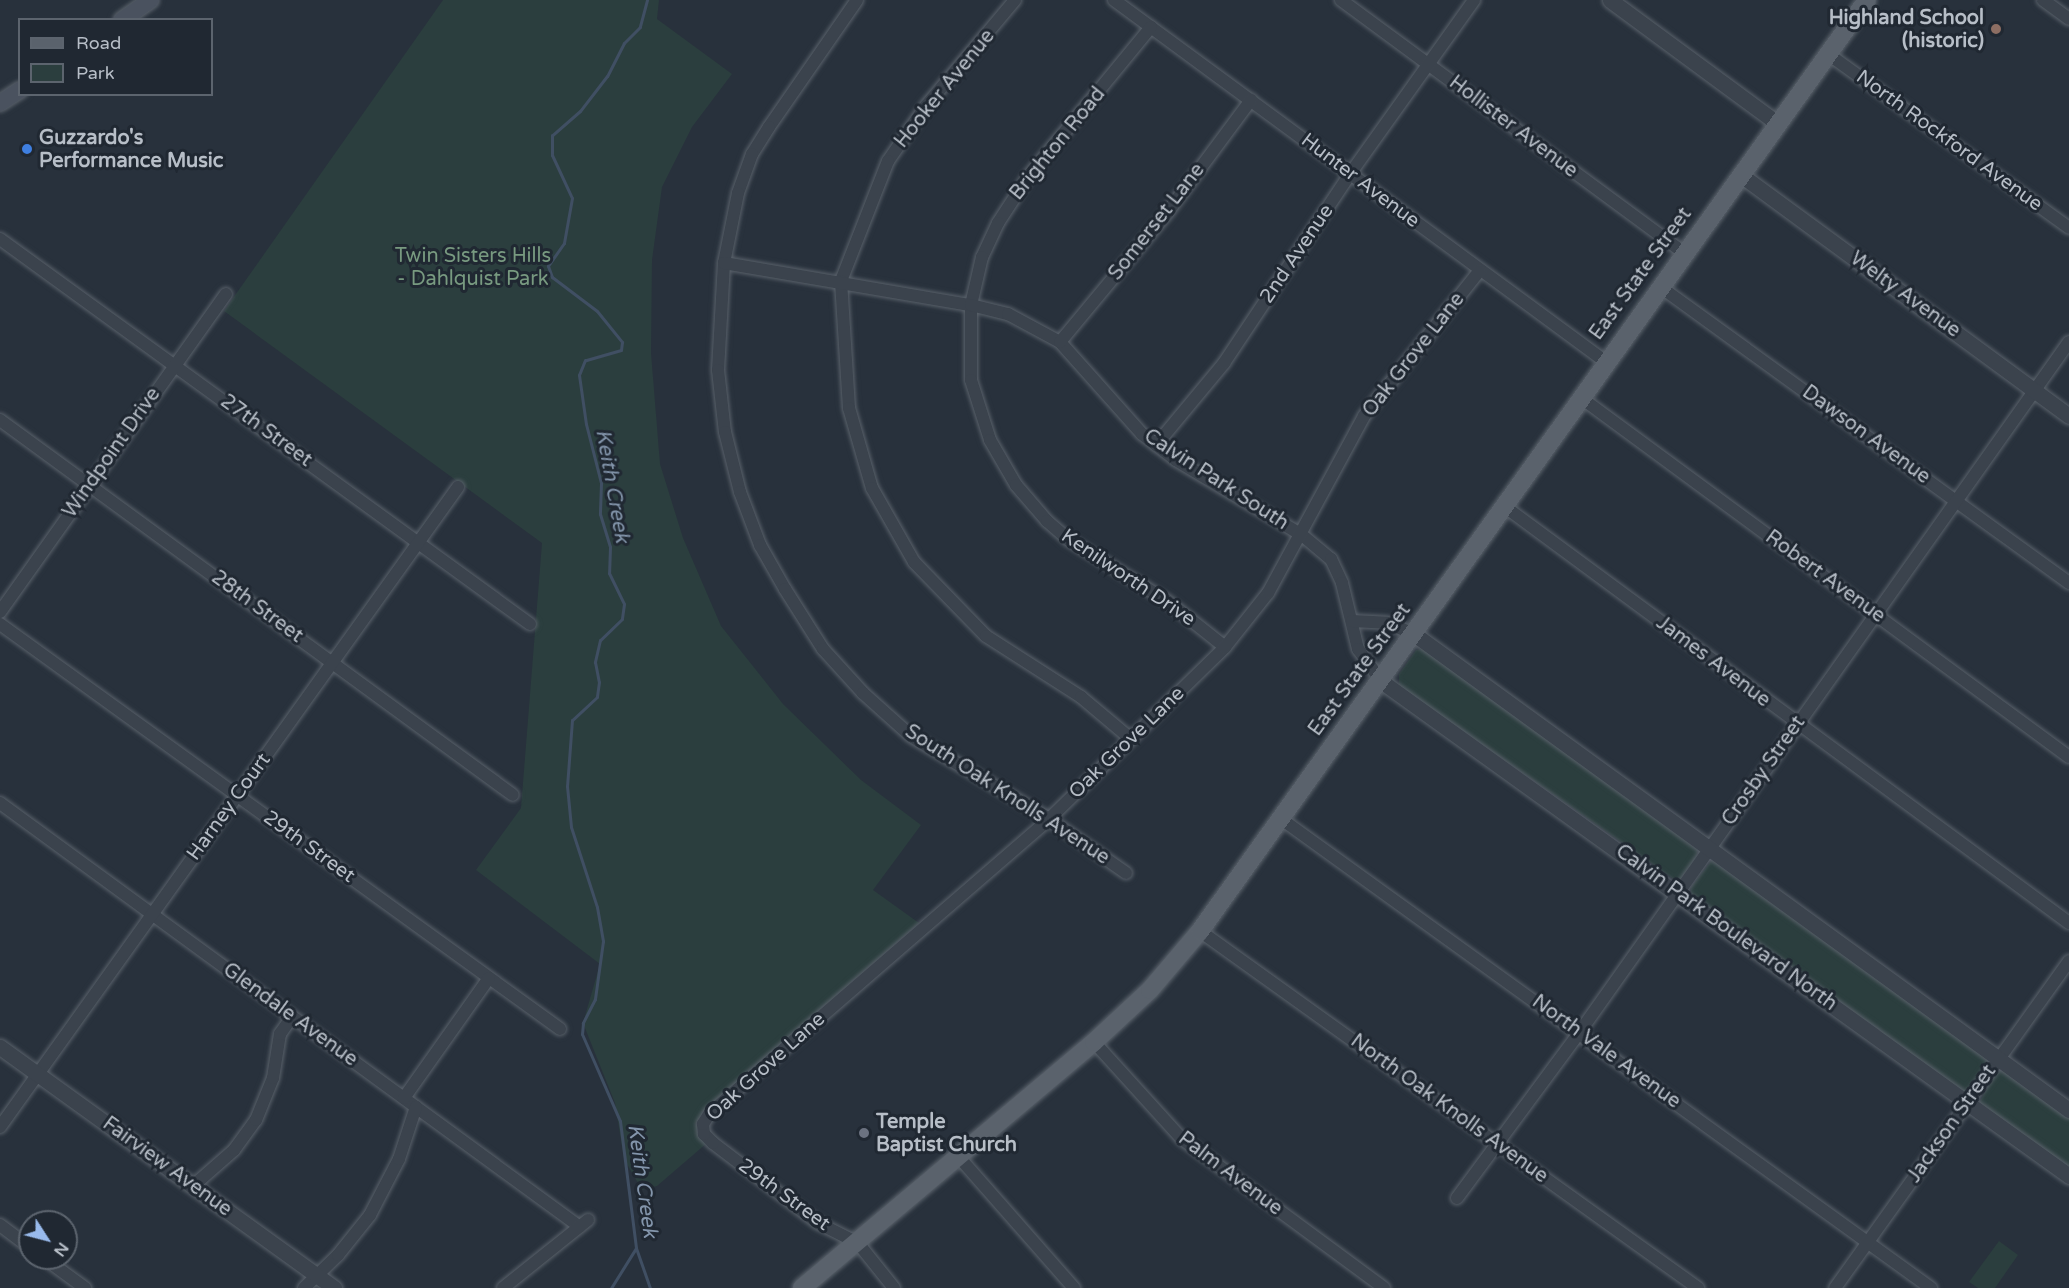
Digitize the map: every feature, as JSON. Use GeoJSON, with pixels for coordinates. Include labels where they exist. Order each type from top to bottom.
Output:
{"type":"FeatureCollection","features":[{"type":"Feature","properties":{"kind":"main road"},"geometry":{"type":"LineString","coordinates":[[125,18],[151,0]]}},
{"type":"Feature","properties":{"kind":"main road","name":"East State Street"},"geometry":{"type":"LineString","coordinates":[[802,1288],[1094,1042],[1150,990],[1200,931],[1381,681],[1580,397],[1662,288],[1777,123],[1867,0]]}},
{"type":"Feature","properties":{"kind":"main road"},"geometry":{"type":"LineString","coordinates":[[0,103],[18,91]]}},
{"type":"Feature","properties":{"kind":"street","name":"South Oak Knolls Avenue"},"geometry":{"type":"LineString","coordinates":[[858,0],[752,154],[738,193],[724,263],[718,370],[725,432],[740,492],[760,545],[785,589],[823,649],[863,693],[911,736],[1049,819],[1126,873]]}},
{"type":"Feature","properties":{"kind":"street","name":"Hooker Avenue"},"geometry":{"type":"LineString","coordinates":[[841,281],[888,161],[926,106],[1015,0]]}},
{"type":"Feature","properties":{"kind":"street","name":"Hunter Avenue"},"geometry":{"type":"LineString","coordinates":[[1114,0],[1606,362]]}},
{"type":"Feature","properties":{"kind":"street","name":"Hollister Avenue"},"geometry":{"type":"LineString","coordinates":[[1341,0],[1684,254]]}},
{"type":"Feature","properties":{"kind":"street","name":"2nd Avenue"},"geometry":{"type":"LineString","coordinates":[[1156,445],[1224,363],[1350,174],[1474,0]]}},
{"type":"Feature","properties":{"kind":"street"},"geometry":{"type":"LineString","coordinates":[[1610,0],[1777,123]]}},
{"type":"Feature","properties":{"kind":"street"},"geometry":{"type":"LineString","coordinates":[[2043,0],[2069,19]]}},
{"type":"Feature","properties":{"kind":"street","name":"Brighton Road"},"geometry":{"type":"LineString","coordinates":[[971,305],[982,257],[998,223],[1028,177],[1150,27]]}},
{"type":"Feature","properties":{"kind":"street","name":"North Rockford Avenue"},"geometry":{"type":"LineString","coordinates":[[1828,54],[2069,228]]}},
{"type":"Feature","properties":{"kind":"street","name":"Somerset Lane"},"geometry":{"type":"LineString","coordinates":[[1060,342],[1167,213],[1251,100]]}},
{"type":"Feature","properties":{"kind":"street","name":"Welty Avenue"},"geometry":{"type":"LineString","coordinates":[[1741,175],[2069,416]]}},
{"type":"Feature","properties":{"kind":"street","name":"27th Street"},"geometry":{"type":"LineString","coordinates":[[0,240],[530,624]]}},
{"type":"Feature","properties":{"kind":"street","name":"Calvin Park South"},"geometry":{"type":"LineString","coordinates":[[724,263],[841,281],[971,305],[1008,314],[1060,342],[1112,405],[1156,445],[1302,535],[1331,559],[1366,664],[1381,681]]}},
{"type":"Feature","properties":{"kind":"street","name":"Oak Grove Lane"},"geometry":{"type":"LineString","coordinates":[[713,1143],[704,1134],[703,1124],[710,1113],[1049,819],[1225,647],[1268,593],[1302,535],[1364,416],[1480,270]]}},
{"type":"Feature","properties":{"kind":"street"},"geometry":{"type":"LineString","coordinates":[[841,281],[849,408],[872,488],[914,562],[986,636],[1081,697],[1131,739]]}},
{"type":"Feature","properties":{"kind":"street","name":"Dawson Avenue"},"geometry":{"type":"LineString","coordinates":[[1662,288],[2069,584]]}},
{"type":"Feature","properties":{"kind":"street","name":"Windpoint Drive"},"geometry":{"type":"LineString","coordinates":[[0,612],[226,294]]}},
{"type":"Feature","properties":{"kind":"street","name":"Kenilworth Drive"},"geometry":{"type":"LineString","coordinates":[[971,305],[971,380],[990,440],[1016,485],[1069,540],[1167,601],[1225,647]]}},
{"type":"Feature","properties":{"kind":"street","name":"Crosby Street"},"geometry":{"type":"LineString","coordinates":[[1457,1198],[1579,1033],[2069,342]]}},
{"type":"Feature","properties":{"kind":"street","name":"Robert Avenue"},"geometry":{"type":"LineString","coordinates":[[1580,397],[2069,757]]}},
{"type":"Feature","properties":{"kind":"street","name":"28th Street"},"geometry":{"type":"LineString","coordinates":[[0,420],[513,795]]}},
{"type":"Feature","properties":{"kind":"street","name":"Harney Court"},"geometry":{"type":"LineString","coordinates":[[0,1127],[458,487]]}},
{"type":"Feature","properties":{"kind":"street","name":"James Avenue"},"geometry":{"type":"LineString","coordinates":[[1503,506],[2069,923]]}},
{"type":"Feature","properties":{"kind":"street"},"geometry":{"type":"LineString","coordinates":[[1352,621],[1387,623],[1414,634],[2069,1110]]}},
{"type":"Feature","properties":{"kind":"street","name":"29th Street"},"geometry":{"type":"LineString","coordinates":[[0,624],[560,1029]]}},
{"type":"Feature","properties":{"kind":"street","name":"Calvin Park Boulevard North"},"geometry":{"type":"LineString","coordinates":[[1381,681],[2069,1176]]}},
{"type":"Feature","properties":{"kind":"street","name":"Glendale Avenue"},"geometry":{"type":"LineString","coordinates":[[0,803],[416,1107],[584,1223],[503,1288]]}},
{"type":"Feature","properties":{"kind":"street","name":"North Vale Avenue"},"geometry":{"type":"LineString","coordinates":[[1280,818],[1931,1288]]}},
{"type":"Feature","properties":{"kind":"street","name":"North Oak Knolls Avenue"},"geometry":{"type":"LineString","coordinates":[[1200,931],[1698,1288]]}},
{"type":"Feature","properties":{"kind":"street","name":"Jackson Street"},"geometry":{"type":"LineString","coordinates":[[1835,1288],[2069,961]]}},
{"type":"Feature","properties":{"kind":"street"},"geometry":{"type":"LineString","coordinates":[[404,1098],[489,978]]}},
{"type":"Feature","properties":{"kind":"street"},"geometry":{"type":"LineString","coordinates":[[193,1186],[230,1155],[256,1120],[273,1078],[279,1036],[292,1017]]}},
{"type":"Feature","properties":{"kind":"street","name":"Palm Avenue"},"geometry":{"type":"LineString","coordinates":[[1094,1042],[1182,1139],[1383,1288]]}},
{"type":"Feature","properties":{"kind":"street","name":"Fairview Avenue"},"geometry":{"type":"LineString","coordinates":[[0,1047],[334,1288]]}},
{"type":"Feature","properties":{"kind":"street"},"geometry":{"type":"LineString","coordinates":[[304,1288],[354,1236],[378,1203],[399,1159],[416,1107]]}},
{"type":"Feature","properties":{"kind":"street","name":"29th Street"},"geometry":{"type":"LineString","coordinates":[[713,1143],[818,1223],[858,1243]]}},
{"type":"Feature","properties":{"kind":"street"},"geometry":{"type":"LineString","coordinates":[[958,1156],[1074,1288]]}},
{"type":"Feature","properties":{"kind":"street"},"geometry":{"type":"LineString","coordinates":[[0,1225],[18,1239]]}},
{"type":"Feature","properties":{"kind":"street"},"geometry":{"type":"LineString","coordinates":[[858,1243],[894,1288]]}},
{"type":"Feature","properties":{"kind":"street"},"geometry":{"type":"LineString","coordinates":[[60,1270],[85,1288]]}},
{"type":"Feature","properties":{"kind":"green space","name":"Twin Sisters Hills - Dahlquist Park"},"geometry":{"type":"Polygon","coordinates":[[[443,0],[659,0],[657,19],[732,74],[692,127],[662,187],[652,260],[651,353],[660,464],[683,538],[721,626],[783,704],[861,780],[921,825],[873,890],[919,923],[703,1112],[696,1124],[707,1143],[657,1186],[642,1190],[624,1159],[615,1103],[583,1023],[600,964],[476,870],[521,808],[542,543],[224,311],[443,0]]]}},
{"type":"Feature","properties":{"kind":"green space"},"geometry":{"type":"Polygon","coordinates":[[[1423,649],[1698,848],[1696,858],[1678,882],[1399,686],[1399,674],[1416,650],[1423,649]]]}},
{"type":"Feature","properties":{"kind":"green space"},"geometry":{"type":"Polygon","coordinates":[[[1712,860],[1989,1060],[1970,1091],[1962,1092],[1691,897],[1691,887],[1712,860]]]}},
{"type":"Feature","properties":{"kind":"green space"},"geometry":{"type":"Polygon","coordinates":[[[2003,1070],[2069,1116],[2069,1170],[1979,1103],[1996,1072],[2003,1070]]]}},
{"type":"Feature","properties":{"kind":"green space"},"geometry":{"type":"Polygon","coordinates":[[[1999,1241],[2018,1255],[1995,1288],[1978,1288],[1969,1282],[1999,1241]]]}},
{"type":"Feature","properties":{"kind":"waterway","name":"Keith Creek"},"geometry":{"type":"LineString","coordinates":[[647,0],[640,27],[624,43],[607,76],[580,111],[552,135],[552,155],[572,198],[564,243],[548,266],[552,277],[597,311],[622,342],[621,350],[585,360],[579,375],[586,424],[601,483],[600,514],[610,547],[609,573],[624,604],[622,619],[600,640],[595,662],[599,682],[597,697],[572,720],[567,786],[571,827],[597,907],[603,941],[595,999],[583,1023],[582,1034],[620,1121],[636,1248],[650,1288]]}},
{"type":"Feature","properties":{"kind":"waterway"},"geometry":{"type":"LineString","coordinates":[[611,1288],[636,1248]]}},
{"type":"Feature","properties":{"kind":"place","name":"Highland School (historic)"},"geometry":{"type":"Point","coordinates":[1996,29]}},
{"type":"Feature","properties":{"kind":"place","name":"Guzzardo's Performance Music"},"geometry":{"type":"Point","coordinates":[27,149]}},
{"type":"Feature","properties":{"kind":"place","name":"Temple Baptist Church"},"geometry":{"type":"Point","coordinates":[864,1133]}}]}
